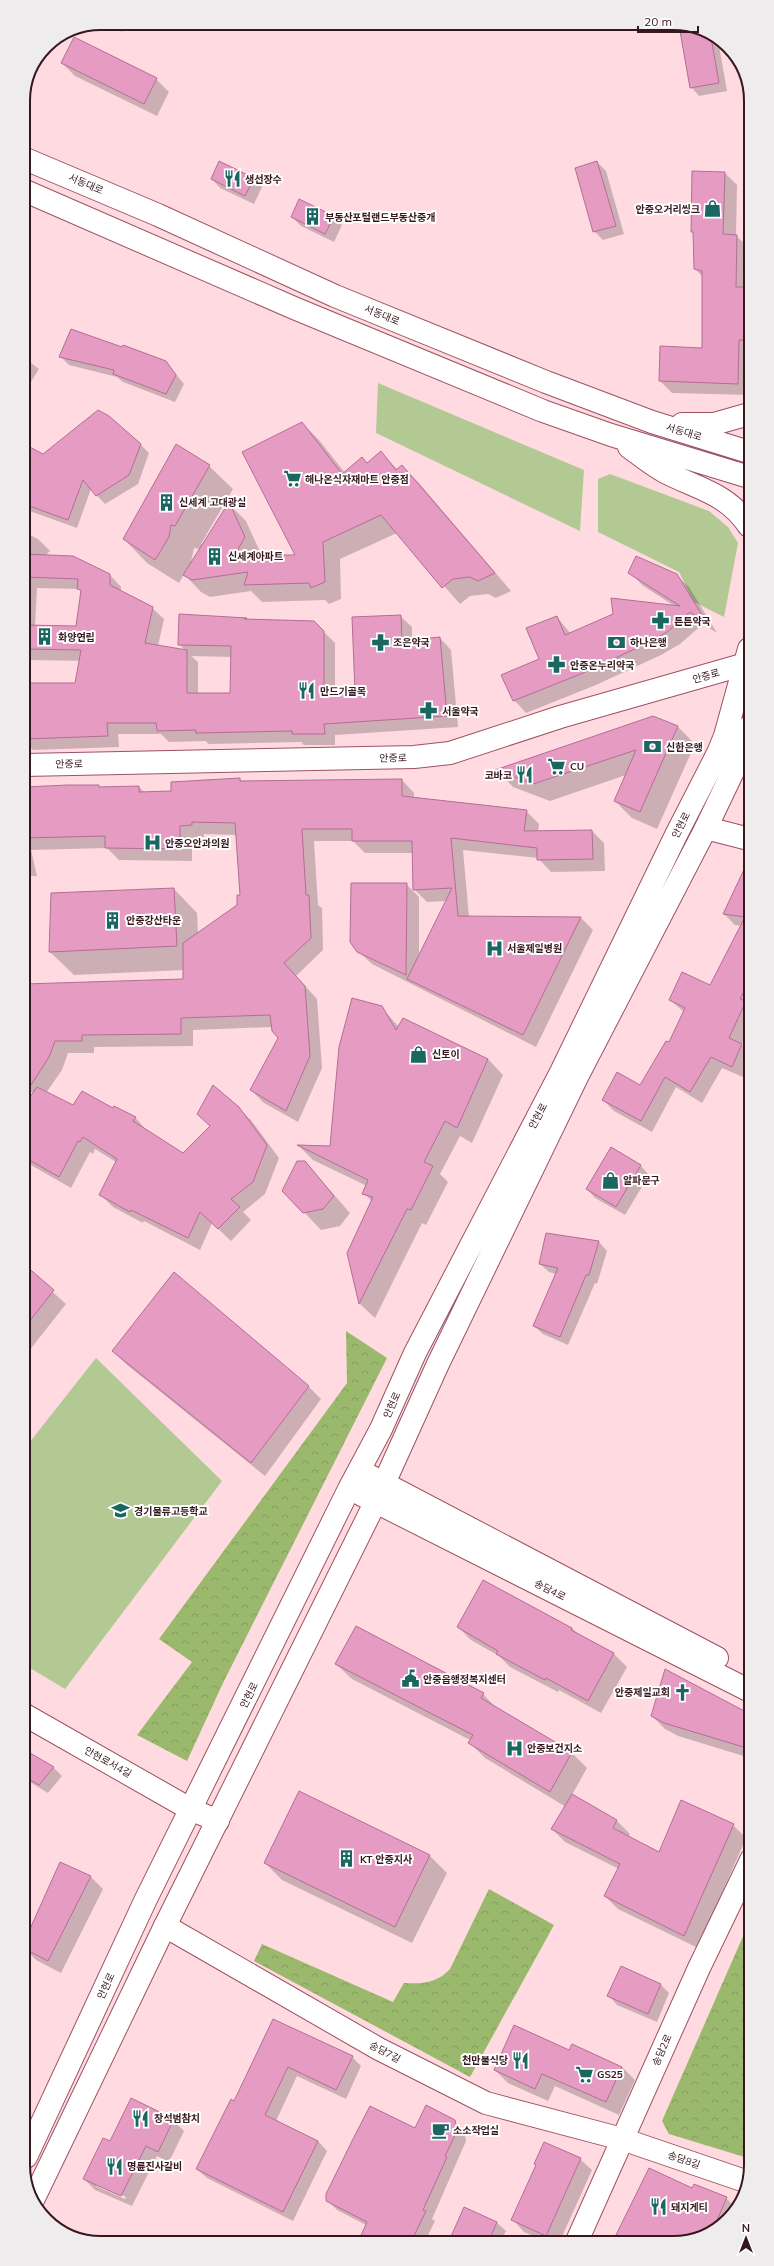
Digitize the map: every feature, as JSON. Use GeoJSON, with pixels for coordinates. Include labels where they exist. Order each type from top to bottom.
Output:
{"type":"FeatureCollection","features":[{"type":"Feature","properties":{"kind":"main road","name":"서동대로"},"geometry":{"type":"LineString","coordinates":[[30,161],[158,215],[335,296],[579,395],[652,422],[744,450]]}},
{"type":"Feature","properties":{"kind":"main road"},"geometry":{"type":"LineString","coordinates":[[30,193],[294,308],[543,412],[611,435],[744,475]]}},
{"type":"Feature","properties":{"kind":"main road"},"geometry":{"type":"LineString","coordinates":[[652,422],[695,425],[714,424],[744,415]]}},
{"type":"Feature","properties":{"kind":"main road"},"geometry":{"type":"LineString","coordinates":[[611,435],[664,471],[711,492],[731,504],[744,520]]}},
{"type":"Feature","properties":{"kind":"main road","name":"안중로"},"geometry":{"type":"LineString","coordinates":[[30,765],[414,757],[450,753],[560,717],[744,660]]}},
{"type":"Feature","properties":{"kind":"main road","name":"안현로"},"geometry":{"type":"LineString","coordinates":[[30,2148],[190,1808],[234,1725],[354,1480],[381,1429],[415,1353],[561,1072],[676,835],[718,753],[725,736],[744,672]]}},
{"type":"Feature","properties":{"kind":"main road","name":"안현로"},"geometry":{"type":"LineString","coordinates":[[36,2194],[165,1926],[380,1492],[438,1364],[577,1077],[706,828],[738,761],[744,742]]}},
{"type":"Feature","properties":{"kind":"main road"},"geometry":{"type":"LineString","coordinates":[[706,828],[744,838]]}},
{"type":"Feature","properties":{"kind":"main road","name":"송담4로"},"geometry":{"type":"LineString","coordinates":[[354,1480],[744,1672]]}},
{"type":"Feature","properties":{"kind":"main road","name":"송담4로"},"geometry":{"type":"LineString","coordinates":[[380,1492],[744,1688]]}},
{"type":"Feature","properties":{"kind":"main road","name":"안현로서4길"},"geometry":{"type":"LineString","coordinates":[[30,1718],[190,1808],[218,1821]]}},
{"type":"Feature","properties":{"kind":"main road","name":"송담2로"},"geometry":{"type":"LineString","coordinates":[[579,2236],[699,1968],[744,1875]]}},
{"type":"Feature","properties":{"kind":"main road","name":"송담7길"},"geometry":{"type":"LineString","coordinates":[[165,1926],[379,2049],[486,2103],[622,2139]]}},
{"type":"Feature","properties":{"kind":"main road","name":"송담8길"},"geometry":{"type":"LineString","coordinates":[[622,2139],[743,2180]]}},
{"type":"Feature","properties":{"kind":"green space"},"geometry":{"type":"Polygon","coordinates":[[[378,383],[584,470],[580,531],[376,433],[378,383]]]}},
{"type":"Feature","properties":{"kind":"green space"},"geometry":{"type":"Polygon","coordinates":[[[610,474],[709,511],[728,527],[738,543],[724,617],[694,602],[679,572],[598,532],[598,479],[610,474]]]}},
{"type":"Feature","properties":{"kind":"green space"},"geometry":{"type":"Polygon","coordinates":[[[346,1331],[387,1358],[223,1683],[187,1761],[137,1735],[192,1662],[159,1639],[347,1383],[346,1331]]]}},
{"type":"Feature","properties":{"kind":"green space"},"geometry":{"type":"Polygon","coordinates":[[[96,1358],[222,1481],[65,1689],[30,1668],[30,1442],[96,1358]]]}},
{"type":"Feature","properties":{"kind":"green space"},"geometry":{"type":"Polygon","coordinates":[[[489,1889],[554,1925],[470,2077],[254,1961],[262,1944],[393,2002],[404,1983],[429,1982],[445,1974],[450,1969],[489,1889]]]}},
{"type":"Feature","properties":{"kind":"green space"},"geometry":{"type":"Polygon","coordinates":[[[744,1934],[744,2157],[669,2134],[662,2121],[744,1934]]]}},
{"type":"Feature","properties":{"kind":"building"},"geometry":{"type":"Polygon","coordinates":[[[680,31],[700,35],[712,42],[719,83],[690,88],[680,31]]]}},
{"type":"Feature","properties":{"kind":"building"},"geometry":{"type":"Polygon","coordinates":[[[74,37],[157,78],[144,104],[61,63],[74,37]]]}},
{"type":"Feature","properties":{"kind":"building"},"geometry":{"type":"Polygon","coordinates":[[[219,161],[254,178],[245,196],[211,179],[219,161]]]}},
{"type":"Feature","properties":{"kind":"building"},"geometry":{"type":"Polygon","coordinates":[[[597,161],[616,226],[593,232],[575,168],[597,161]]]}},
{"type":"Feature","properties":{"kind":"building"},"geometry":{"type":"Polygon","coordinates":[[[692,171],[725,172],[723,234],[737,235],[736,287],[744,287],[744,340],[739,340],[738,384],[659,381],[660,346],[702,348],[702,271],[694,269],[693,232],[691,232],[692,171]]]}},
{"type":"Feature","properties":{"kind":"building","name":"부동산포털랜드부동산중개"},"geometry":{"type":"Polygon","coordinates":[[[299,199],[334,216],[325,234],[291,217],[299,199]]]}},
{"type":"Feature","properties":{"kind":"building"},"geometry":{"type":"Polygon","coordinates":[[[71,329],[122,347],[123,345],[166,361],[176,375],[166,394],[113,374],[114,370],[59,357],[71,329]]]}},
{"type":"Feature","properties":{"kind":"building"},"geometry":{"type":"Polygon","coordinates":[[[98,410],[109,416],[141,444],[129,475],[96,496],[83,480],[68,520],[30,506],[30,447],[43,454],[98,410]]]}},
{"type":"Feature","properties":{"kind":"building"},"geometry":{"type":"Polygon","coordinates":[[[302,422],[342,474],[362,457],[367,463],[381,451],[396,470],[402,465],[495,573],[478,581],[470,577],[453,579],[442,588],[381,515],[323,542],[325,582],[311,588],[309,583],[244,585],[248,572],[192,580],[183,575],[229,502],[245,537],[235,555],[295,555],[242,452],[302,422]]]}},
{"type":"Feature","properties":{"kind":"building","name":"신세계 고대광실"},"geometry":{"type":"Polygon","coordinates":[[[176,444],[210,465],[175,526],[171,525],[169,537],[155,560],[123,539],[176,444]]]}},
{"type":"Feature","properties":{"kind":"building"},"geometry":{"type":"Polygon","coordinates":[[[30,554],[73,556],[110,574],[110,585],[153,607],[145,643],[187,650],[187,693],[230,693],[231,646],[178,645],[179,614],[247,618],[244,619],[314,621],[324,631],[324,694],[355,692],[352,617],[401,615],[402,641],[440,637],[447,716],[324,724],[325,734],[292,734],[292,731],[196,733],[196,730],[157,731],[156,723],[107,723],[108,736],[30,739],[30,683],[75,683],[81,650],[30,649],[30,625],[76,626],[81,590],[77,589],[78,579],[30,577],[30,554]]]}},
{"type":"Feature","properties":{"kind":"building"},"geometry":{"type":"Polygon","coordinates":[[[636,556],[677,574],[707,623],[690,612],[667,632],[648,643],[583,673],[513,701],[501,675],[539,659],[526,628],[557,616],[565,635],[613,614],[611,598],[680,606],[628,573],[636,556]]]}},
{"type":"Feature","properties":{"kind":"building"},"geometry":{"type":"Polygon","coordinates":[[[653,716],[678,726],[640,812],[614,801],[636,750],[533,784],[495,770],[653,716]]]}},
{"type":"Feature","properties":{"kind":"building"},"geometry":{"type":"Polygon","coordinates":[[[240,778],[240,781],[402,779],[402,796],[527,810],[524,831],[592,830],[593,859],[537,860],[537,848],[451,838],[458,916],[581,917],[523,1035],[407,979],[452,888],[413,890],[412,841],[352,841],[352,829],[302,829],[306,895],[309,895],[311,938],[284,963],[305,986],[310,1056],[286,1111],[250,1090],[278,1038],[272,1031],[270,1015],[181,1018],[181,1034],[82,1035],[82,1041],[55,1041],[49,1057],[30,1087],[30,984],[183,979],[183,943],[237,905],[237,895],[240,895],[235,823],[192,822],[192,825],[180,826],[180,849],[105,848],[105,836],[30,838],[30,787],[68,785],[99,785],[99,787],[139,786],[139,792],[171,791],[171,782],[240,778]]]}},
{"type":"Feature","properties":{"kind":"building"},"geometry":{"type":"Polygon","coordinates":[[[744,870],[744,917],[723,914],[744,870]]]}},
{"type":"Feature","properties":{"kind":"building"},"geometry":{"type":"Polygon","coordinates":[[[351,883],[407,883],[406,975],[357,952],[350,942],[351,883]]]}},
{"type":"Feature","properties":{"kind":"building","name":"안중강산타운"},"geometry":{"type":"Polygon","coordinates":[[[174,888],[177,946],[49,952],[51,893],[174,888]]]}},
{"type":"Feature","properties":{"kind":"building"},"geometry":{"type":"Polygon","coordinates":[[[744,919],[744,991],[740,999],[744,1000],[744,1005],[729,1038],[742,1044],[732,1067],[711,1057],[690,1092],[665,1077],[641,1121],[602,1100],[617,1072],[640,1085],[666,1041],[669,1042],[685,1008],[669,1000],[682,972],[710,985],[744,919]]]}},
{"type":"Feature","properties":{"kind":"building"},"geometry":{"type":"Polygon","coordinates":[[[352,998],[382,1006],[396,1030],[403,1018],[488,1059],[457,1128],[445,1121],[424,1162],[433,1166],[411,1210],[407,1209],[359,1304],[347,1253],[373,1197],[362,1194],[368,1180],[297,1145],[330,1146],[339,1047],[352,998]]]}},
{"type":"Feature","properties":{"kind":"building"},"geometry":{"type":"Polygon","coordinates":[[[213,1085],[239,1107],[267,1145],[253,1182],[231,1199],[240,1207],[218,1229],[200,1212],[188,1238],[131,1210],[130,1212],[99,1195],[117,1159],[83,1137],[80,1142],[78,1141],[59,1177],[30,1160],[30,1097],[37,1087],[73,1105],[82,1091],[113,1108],[114,1106],[136,1117],[133,1121],[183,1153],[210,1126],[197,1114],[213,1085]]]}},
{"type":"Feature","properties":{"kind":"building"},"geometry":{"type":"Polygon","coordinates":[[[611,1147],[641,1165],[616,1207],[586,1189],[611,1147]]]}},
{"type":"Feature","properties":{"kind":"building"},"geometry":{"type":"Polygon","coordinates":[[[297,1161],[305,1161],[334,1196],[323,1209],[303,1213],[282,1191],[297,1161]]]}},
{"type":"Feature","properties":{"kind":"building"},"geometry":{"type":"Polygon","coordinates":[[[546,1233],[599,1241],[589,1275],[586,1275],[560,1337],[533,1326],[558,1268],[539,1264],[546,1233]]]}},
{"type":"Feature","properties":{"kind":"building"},"geometry":{"type":"Polygon","coordinates":[[[30,1269],[54,1290],[30,1321],[30,1269]]]}},
{"type":"Feature","properties":{"kind":"building"},"geometry":{"type":"Polygon","coordinates":[[[174,1272],[309,1386],[251,1463],[112,1351],[174,1272]]]}},
{"type":"Feature","properties":{"kind":"building"},"geometry":{"type":"Polygon","coordinates":[[[483,1580],[572,1628],[571,1630],[614,1653],[588,1701],[546,1678],[545,1680],[496,1654],[498,1651],[457,1627],[483,1580]]]}},
{"type":"Feature","properties":{"kind":"building"},"geometry":{"type":"Polygon","coordinates":[[[356,1626],[484,1693],[481,1698],[572,1752],[550,1792],[468,1743],[473,1735],[335,1664],[356,1626]]]}},
{"type":"Feature","properties":{"kind":"building","name":"안중제일교회"},"geometry":{"type":"Polygon","coordinates":[[[665,1669],[744,1711],[744,1747],[664,1723],[651,1716],[665,1669]]]}},
{"type":"Feature","properties":{"kind":"building"},"geometry":{"type":"Polygon","coordinates":[[[30,1753],[54,1767],[39,1785],[30,1780],[30,1753]]]}},
{"type":"Feature","properties":{"kind":"building","name":"KT 안중지사"},"geometry":{"type":"Polygon","coordinates":[[[299,1791],[430,1855],[395,1927],[264,1863],[299,1791]]]}},
{"type":"Feature","properties":{"kind":"building"},"geometry":{"type":"Polygon","coordinates":[[[572,1794],[617,1820],[613,1828],[659,1852],[681,1800],[734,1824],[684,1936],[604,1896],[620,1864],[551,1829],[572,1794]]]}},
{"type":"Feature","properties":{"kind":"building"},"geometry":{"type":"Polygon","coordinates":[[[60,1862],[91,1876],[48,1961],[30,1952],[30,1929],[60,1862]]]}},
{"type":"Feature","properties":{"kind":"building"},"geometry":{"type":"Polygon","coordinates":[[[621,1966],[661,1984],[648,2014],[607,1996],[621,1966]]]}},
{"type":"Feature","properties":{"kind":"building"},"geometry":{"type":"Polygon","coordinates":[[[273,2019],[353,2056],[336,2090],[288,2067],[265,2115],[318,2141],[283,2212],[196,2169],[231,2099],[234,2101],[273,2019]]]}},
{"type":"Feature","properties":{"kind":"building"},"geometry":{"type":"Polygon","coordinates":[[[514,2025],[569,2050],[572,2044],[622,2067],[606,2102],[542,2074],[535,2089],[494,2070],[514,2025]]]}},
{"type":"Feature","properties":{"kind":"building"},"geometry":{"type":"Polygon","coordinates":[[[131,2098],[174,2119],[158,2152],[146,2146],[121,2196],[83,2179],[103,2138],[110,2141],[131,2098]]]}},
{"type":"Feature","properties":{"kind":"building"},"geometry":{"type":"Polygon","coordinates":[[[426,2105],[455,2120],[457,2131],[423,2210],[426,2211],[414,2236],[361,2236],[367,2222],[326,2201],[326,2194],[352,2141],[370,2106],[415,2128],[426,2105]]]}},
{"type":"Feature","properties":{"kind":"building"},"geometry":{"type":"Polygon","coordinates":[[[544,2142],[581,2158],[546,2236],[511,2220],[536,2165],[534,2164],[544,2142]]]}},
{"type":"Feature","properties":{"kind":"building"},"geometry":{"type":"Polygon","coordinates":[[[649,2168],[692,2188],[694,2184],[727,2197],[717,2220],[704,2229],[691,2234],[673,2236],[615,2236],[649,2168]]]}},
{"type":"Feature","properties":{"kind":"building"},"geometry":{"type":"Polygon","coordinates":[[[464,2207],[497,2222],[491,2236],[451,2236],[464,2207]]]}},
{"type":"Feature","properties":{"kind":"place","name":"생선장수"},"geometry":{"type":"Point","coordinates":[232,179]}},
{"type":"Feature","properties":{"kind":"place","name":"안중오거리씽크"},"geometry":{"type":"Point","coordinates":[713,209]}},
{"type":"Feature","properties":{"kind":"place","name":"부동산포털랜드부동산중개"},"geometry":{"type":"Point","coordinates":[312,217]}},
{"type":"Feature","properties":{"kind":"place","name":"해나온식자재마트 안중점"},"geometry":{"type":"Point","coordinates":[292,479]}},
{"type":"Feature","properties":{"kind":"place","name":"신세계 고대광실"},"geometry":{"type":"Point","coordinates":[166,502]}},
{"type":"Feature","properties":{"kind":"place","name":"신세계아파트"},"geometry":{"type":"Point","coordinates":[215,556]}},
{"type":"Feature","properties":{"kind":"place","name":"튼튼약국"},"geometry":{"type":"Point","coordinates":[661,621]}},
{"type":"Feature","properties":{"kind":"place","name":"화양연립"},"geometry":{"type":"Point","coordinates":[45,637]}},
{"type":"Feature","properties":{"kind":"place","name":"조은약국"},"geometry":{"type":"Point","coordinates":[380,642]}},
{"type":"Feature","properties":{"kind":"place","name":"하나은행"},"geometry":{"type":"Point","coordinates":[617,642]}},
{"type":"Feature","properties":{"kind":"place","name":"안중온누리약국"},"geometry":{"type":"Point","coordinates":[557,665]}},
{"type":"Feature","properties":{"kind":"place","name":"만드기골목"},"geometry":{"type":"Point","coordinates":[307,691]}},
{"type":"Feature","properties":{"kind":"place","name":"서울약국"},"geometry":{"type":"Point","coordinates":[429,711]}},
{"type":"Feature","properties":{"kind":"place","name":"신한은행"},"geometry":{"type":"Point","coordinates":[653,747]}},
{"type":"Feature","properties":{"kind":"place","name":"CU"},"geometry":{"type":"Point","coordinates":[557,766]}},
{"type":"Feature","properties":{"kind":"place","name":"코바코"},"geometry":{"type":"Point","coordinates":[525,775]}},
{"type":"Feature","properties":{"kind":"place","name":"안중오안과의원"},"geometry":{"type":"Point","coordinates":[152,843]}},
{"type":"Feature","properties":{"kind":"place","name":"안중강산타운"},"geometry":{"type":"Point","coordinates":[113,920]}},
{"type":"Feature","properties":{"kind":"place","name":"서울제일병원"},"geometry":{"type":"Point","coordinates":[494,948]}},
{"type":"Feature","properties":{"kind":"place","name":"신토이"},"geometry":{"type":"Point","coordinates":[419,1054]}},
{"type":"Feature","properties":{"kind":"place","name":"알파문구"},"geometry":{"type":"Point","coordinates":[610,1180]}},
{"type":"Feature","properties":{"kind":"place","name":"경기물류고등학교"},"geometry":{"type":"Point","coordinates":[121,1511]}},
{"type":"Feature","properties":{"kind":"place","name":"안중읍행정복지센터"},"geometry":{"type":"Point","coordinates":[410,1679]}},
{"type":"Feature","properties":{"kind":"place","name":"안중제일교회"},"geometry":{"type":"Point","coordinates":[683,1692]}},
{"type":"Feature","properties":{"kind":"place","name":"안중보건지소"},"geometry":{"type":"Point","coordinates":[514,1748]}},
{"type":"Feature","properties":{"kind":"place","name":"KT 안중지사"},"geometry":{"type":"Point","coordinates":[347,1859]}},
{"type":"Feature","properties":{"kind":"place","name":"천만불식당"},"geometry":{"type":"Point","coordinates":[521,2060]}},
{"type":"Feature","properties":{"kind":"place","name":"GS25"},"geometry":{"type":"Point","coordinates":[584,2074]}},
{"type":"Feature","properties":{"kind":"place","name":"장석범참치"},"geometry":{"type":"Point","coordinates":[141,2118]}},
{"type":"Feature","properties":{"kind":"place","name":"소소작업실"},"geometry":{"type":"Point","coordinates":[440,2130]}},
{"type":"Feature","properties":{"kind":"place","name":"명륜진사갈비"},"geometry":{"type":"Point","coordinates":[114,2166]}},
{"type":"Feature","properties":{"kind":"place","name":"돼지게티"},"geometry":{"type":"Point","coordinates":[658,2207]}}]}
